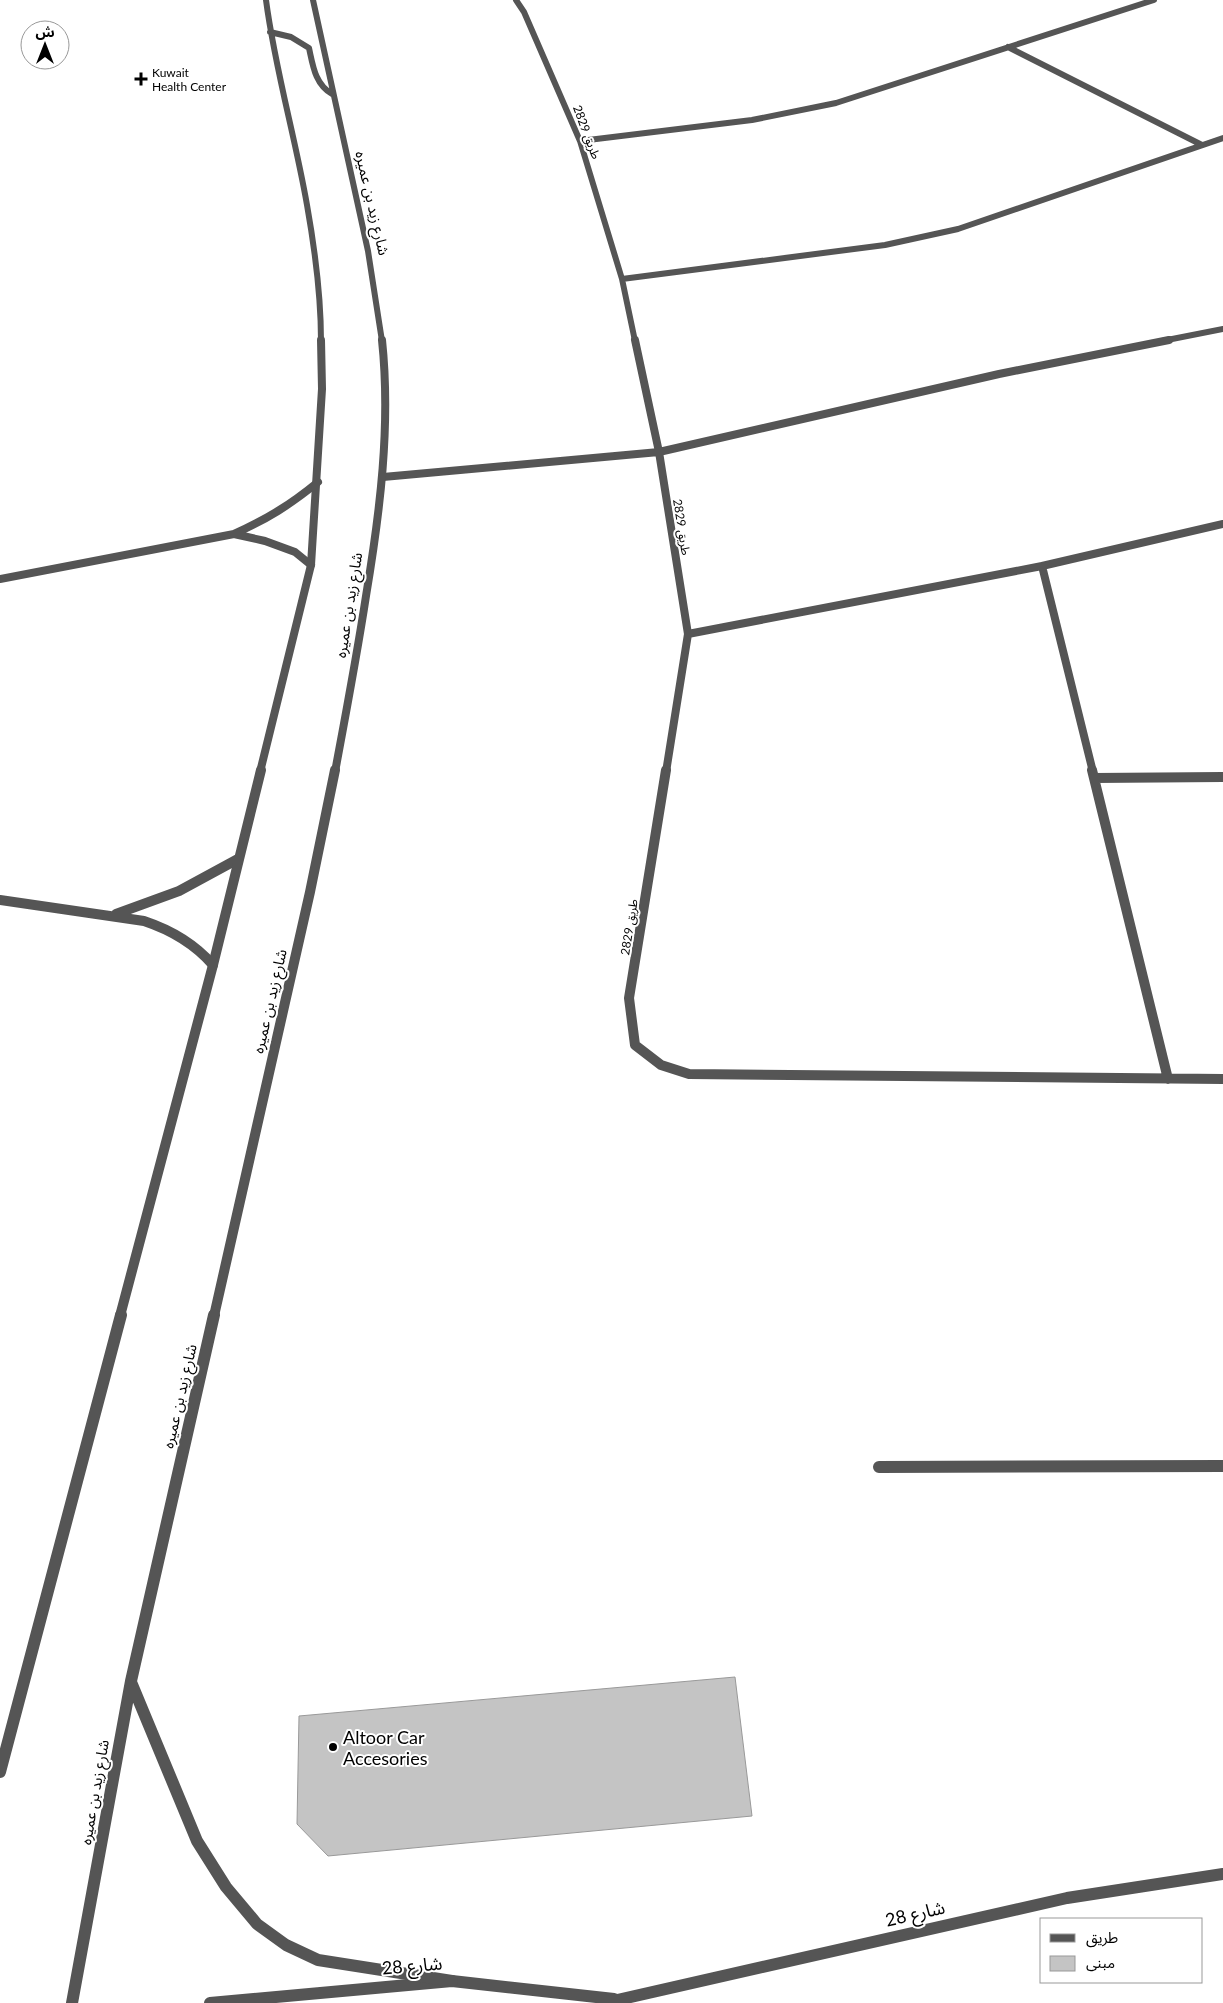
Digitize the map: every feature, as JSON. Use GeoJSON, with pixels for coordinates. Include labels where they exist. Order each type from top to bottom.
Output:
{"type":"FeatureCollection","features":[{"type":"Feature","properties":{"kind":"street"},"geometry":{"type":"LineString","coordinates":[[0,1772],[213,964],[311,566],[318,482],[322,389],[321,322],[316,260],[307,204],[270,32],[266,0]]}},
{"type":"Feature","properties":{"kind":"street","name":"شارع زيد بن عميره"},"geometry":{"type":"LineString","coordinates":[[72,2003],[131,1681],[320,846],[356,663],[383,477],[385,413],[376,298],[367,246],[332,94],[313,0]]}},
{"type":"Feature","properties":{"kind":"street","name":"طريق 2829"},"geometry":{"type":"LineString","coordinates":[[516,0],[524,12],[580,141],[622,280],[658,452],[688,634],[629,998],[636,1045],[661,1065],[689,1074],[1168,1079]]}},
{"type":"Feature","properties":{"kind":"street"},"geometry":{"type":"LineString","coordinates":[[580,141],[752,120],[836,103],[1154,0]]}},
{"type":"Feature","properties":{"kind":"street"},"geometry":{"type":"LineString","coordinates":[[270,32],[290,36],[305,43],[309,48],[318,85],[323,90],[332,94]]}},
{"type":"Feature","properties":{"kind":"street"},"geometry":{"type":"LineString","coordinates":[[1008,47],[1202,145]]}},
{"type":"Feature","properties":{"kind":"street"},"geometry":{"type":"LineString","coordinates":[[622,280],[886,245],[958,229],[1223,138]]}},
{"type":"Feature","properties":{"kind":"street"},"geometry":{"type":"LineString","coordinates":[[383,477],[658,452],[998,374],[1223,330]]}},
{"type":"Feature","properties":{"kind":"street"},"geometry":{"type":"LineString","coordinates":[[0,578],[234,534],[261,522],[290,505],[318,482]]}},
{"type":"Feature","properties":{"kind":"street"},"geometry":{"type":"LineString","coordinates":[[688,634],[1042,566],[1223,524]]}},
{"type":"Feature","properties":{"kind":"street"},"geometry":{"type":"LineString","coordinates":[[234,534],[265,541],[295,552],[311,566]]}},
{"type":"Feature","properties":{"kind":"street"},"geometry":{"type":"LineString","coordinates":[[1042,566],[1168,1079],[1223,1079]]}},
{"type":"Feature","properties":{"kind":"street"},"geometry":{"type":"LineString","coordinates":[[1094,778],[1223,777]]}},
{"type":"Feature","properties":{"kind":"street"},"geometry":{"type":"LineString","coordinates":[[110,916],[156,901],[192,886],[238,859]]}},
{"type":"Feature","properties":{"kind":"street"},"geometry":{"type":"LineString","coordinates":[[0,900],[152,923],[170,931],[202,951],[213,964]]}},
{"type":"Feature","properties":{"kind":"street"},"geometry":{"type":"LineString","coordinates":[[879,1467],[1223,1466]]}},
{"type":"Feature","properties":{"kind":"street"},"geometry":{"type":"LineString","coordinates":[[131,1681],[197,1841],[226,1887],[257,1924],[286,1945],[318,1960],[452,1981]]}},
{"type":"Feature","properties":{"kind":"street","name":"شارع 28"},"geometry":{"type":"LineString","coordinates":[[210,2003],[452,1981],[611,2001],[1066,1898],[1223,1874]]}},
{"type":"Feature","properties":{"kind":"building"},"geometry":{"type":"Polygon","coordinates":[[[735,1677],[752,1816],[328,1856],[297,1824],[299,1716],[735,1677]]]}},
{"type":"Feature","properties":{"kind":"place","name":"Kuwait Health Center"},"geometry":{"type":"Point","coordinates":[141,79]}},
{"type":"Feature","properties":{"kind":"place","name":"Altoor Car Accesories"},"geometry":{"type":"Point","coordinates":[333,1747]}}]}
